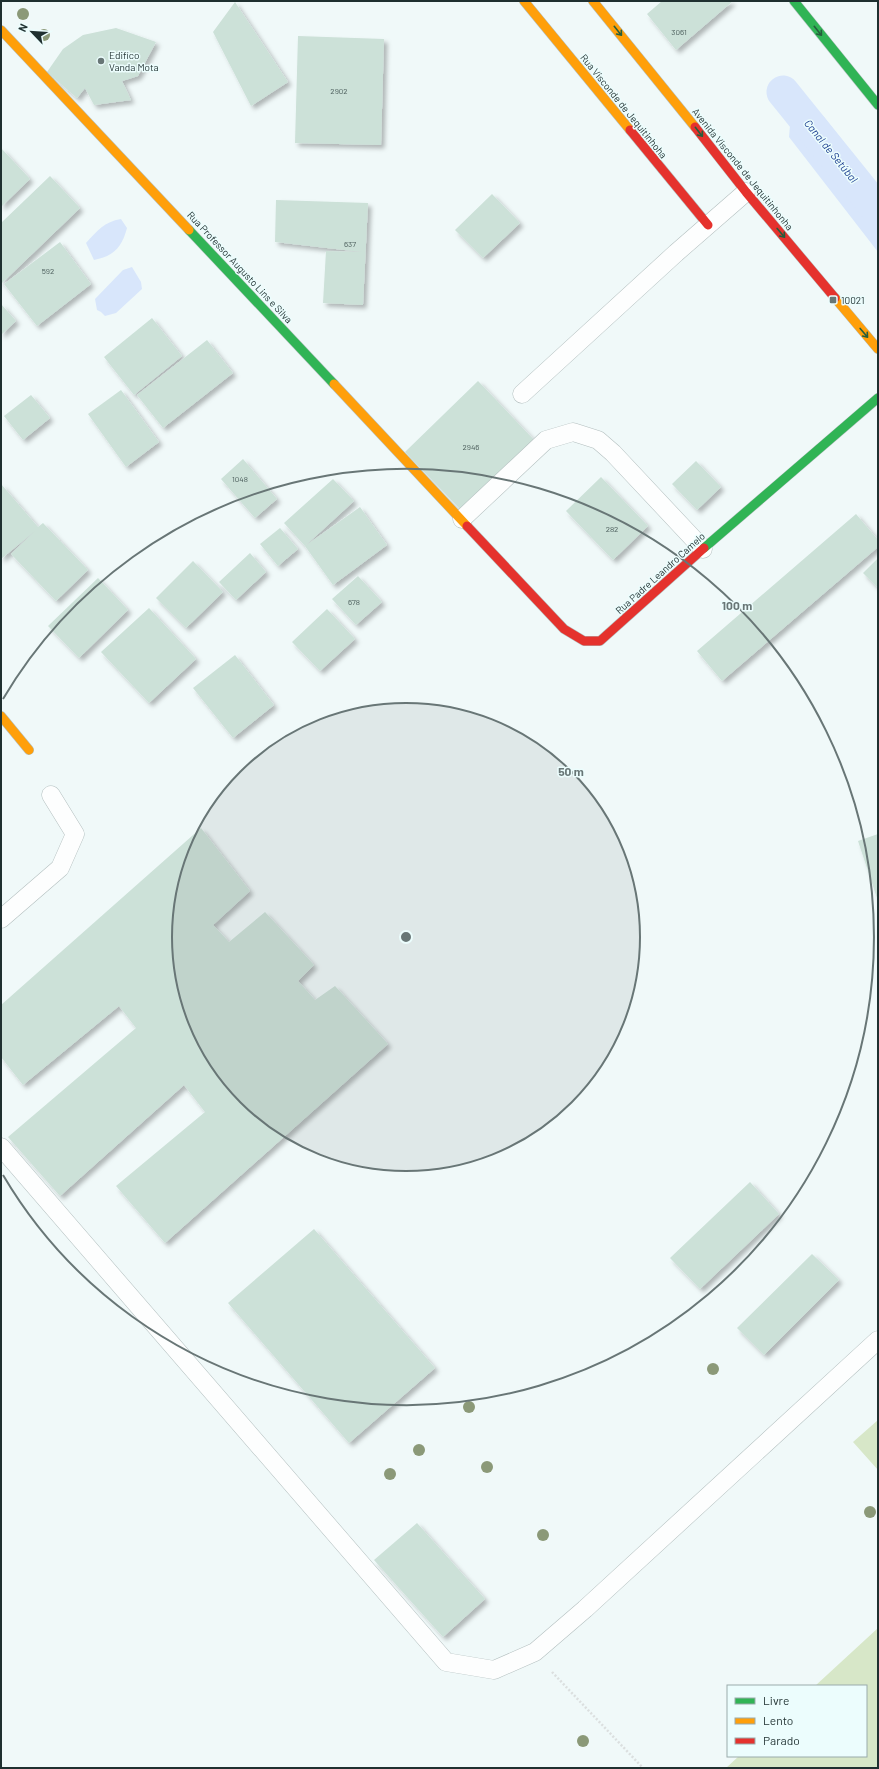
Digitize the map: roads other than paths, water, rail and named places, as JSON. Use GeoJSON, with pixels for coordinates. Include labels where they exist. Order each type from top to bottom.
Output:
{"type":"FeatureCollection","features":[{"type":"Feature","properties":{"kind":"street","name":"Rua Visconde de Jequitinhoha"},"geometry":{"type":"LineString","coordinates":[[524,1],[708,225]]}},
{"type":"Feature","properties":{"kind":"street","name":"Avenida Visconde de Jequitinhonha"},"geometry":{"type":"LineString","coordinates":[[593,1],[746,192],[878,349]]}},
{"type":"Feature","properties":{"kind":"street"},"geometry":{"type":"LineString","coordinates":[[794,1],[878,105]]}},
{"type":"Feature","properties":{"kind":"street","name":"Rua Professor Augusto Lins e Silva"},"geometry":{"type":"LineString","coordinates":[[1,30],[462,519]]}},
{"type":"Feature","properties":{"kind":"street","name":"Rua Padre Leandro Camelo"},"geometry":{"type":"LineString","coordinates":[[462,519],[564,629],[584,641],[600,641],[662,584],[878,398]]}},
{"type":"Feature","properties":{"kind":"street"},"geometry":{"type":"LineString","coordinates":[[1,716],[29,750]]}},
{"type":"Feature","properties":{"kind":"lane"},"geometry":{"type":"LineString","coordinates":[[522,394],[746,192]]}},
{"type":"Feature","properties":{"kind":"lane"},"geometry":{"type":"LineString","coordinates":[[462,519],[546,440],[573,432],[598,440],[613,453],[703,549]]}},
{"type":"Feature","properties":{"kind":"lane"},"geometry":{"type":"LineString","coordinates":[[1,919],[60,868],[75,834],[50,795]]}},
{"type":"Feature","properties":{"kind":"lane"},"geometry":{"type":"LineString","coordinates":[[1,1147],[446,1662],[494,1670],[535,1652],[585,1609],[878,1340]]}},
{"type":"Feature","properties":{"kind":"water"},"geometry":{"type":"Polygon","coordinates":[[[792,103],[824,117],[878,186],[878,252],[789,137],[792,103]]]}},
{"type":"Feature","properties":{"kind":"water"},"geometry":{"type":"Polygon","coordinates":[[[121,219],[127,228],[120,245],[116,250],[107,256],[94,260],[86,243],[106,224],[121,219]]]}},
{"type":"Feature","properties":{"kind":"water"},"geometry":{"type":"Polygon","coordinates":[[[132,267],[141,282],[142,289],[116,313],[105,316],[97,310],[95,299],[123,270],[132,267]]]}},
{"type":"Feature","properties":{"kind":"waterway","name":"Canal de Setúbal"},"geometry":{"type":"LineString","coordinates":[[783,92],[878,210]]}},
{"type":"Feature","properties":{"kind":"place","name":"Edifíco Vanda Mota"},"geometry":{"type":"Point","coordinates":[101,61]}},
{"type":"Feature","properties":{"kind":"place","name":"10021"},"geometry":{"type":"Point","coordinates":[833,300]}}]}
